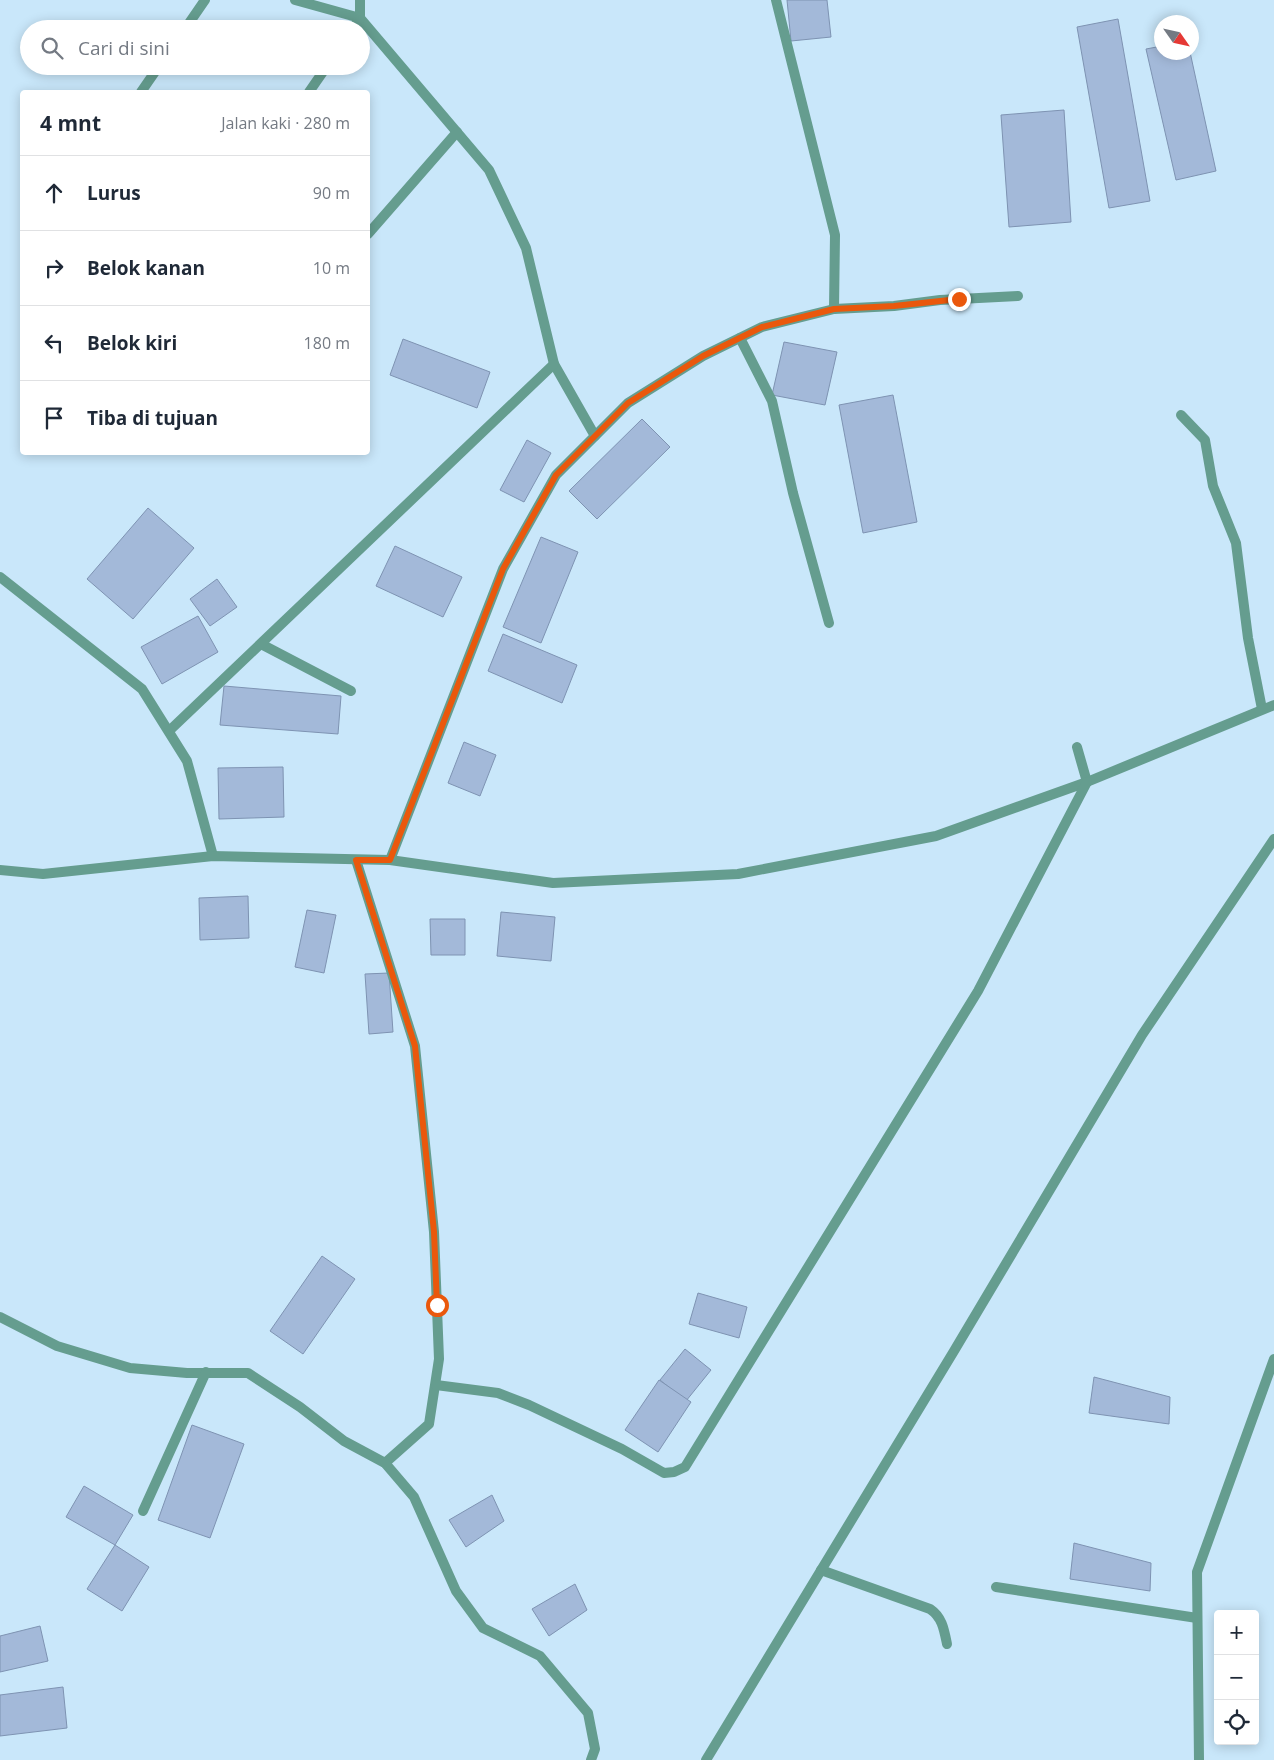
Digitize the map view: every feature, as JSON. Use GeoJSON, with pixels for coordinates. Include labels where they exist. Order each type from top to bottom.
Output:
{"type":"FeatureCollection","features":[{"type":"Feature","properties":{"kind":"street"},"geometry":{"type":"LineString","coordinates":[[191,20],[205,0]]}},
{"type":"Feature","properties":{"kind":"street"},"geometry":{"type":"LineString","coordinates":[[295,0],[360,18],[360,0]]}},
{"type":"Feature","properties":{"kind":"street"},"geometry":{"type":"LineString","coordinates":[[776,0],[835,235],[834,309]]}},
{"type":"Feature","properties":{"kind":"street"},"geometry":{"type":"LineString","coordinates":[[370,30],[489,170],[526,248],[554,364],[595,436]]}},
{"type":"Feature","properties":{"kind":"street"},"geometry":{"type":"LineString","coordinates":[[142,90],[153,75]]}},
{"type":"Feature","properties":{"kind":"street"},"geometry":{"type":"LineString","coordinates":[[310,90],[321,75]]}},
{"type":"Feature","properties":{"kind":"street"},"geometry":{"type":"LineString","coordinates":[[370,232],[457,132]]}},
{"type":"Feature","properties":{"kind":"street"},"geometry":{"type":"LineString","coordinates":[[390,860],[503,569],[556,475],[628,403],[703,356],[762,327],[834,309],[894,306],[940,300],[1018,296]]}},
{"type":"Feature","properties":{"kind":"street"},"geometry":{"type":"LineString","coordinates":[[740,338],[772,400],[793,493],[829,623]]}},
{"type":"Feature","properties":{"kind":"street"},"geometry":{"type":"LineString","coordinates":[[169,731],[554,364]]}},
{"type":"Feature","properties":{"kind":"street"},"geometry":{"type":"LineString","coordinates":[[1181,416],[1205,440],[1213,486],[1236,543],[1248,638],[1262,709]]}},
{"type":"Feature","properties":{"kind":"street"},"geometry":{"type":"LineString","coordinates":[[0,577],[142,689],[187,761],[213,856]]}},
{"type":"Feature","properties":{"kind":"street"},"geometry":{"type":"LineString","coordinates":[[261,644],[351,691]]}},
{"type":"Feature","properties":{"kind":"street"},"geometry":{"type":"LineString","coordinates":[[0,870],[43,874],[213,856],[390,860],[552,883],[738,874],[936,836],[1087,782],[1274,705]]}},
{"type":"Feature","properties":{"kind":"street"},"geometry":{"type":"LineString","coordinates":[[436,1385],[498,1393],[529,1405],[622,1449],[664,1473],[674,1472],[684,1467],[978,991],[1087,782],[1077,747]]}},
{"type":"Feature","properties":{"kind":"street"},"geometry":{"type":"LineString","coordinates":[[706,1760],[1142,1035],[1274,839]]}},
{"type":"Feature","properties":{"kind":"street"},"geometry":{"type":"LineString","coordinates":[[356,860],[415,1046],[434,1232],[439,1359],[429,1424],[385,1463]]}},
{"type":"Feature","properties":{"kind":"street"},"geometry":{"type":"LineString","coordinates":[[0,1317],[57,1346],[130,1368],[187,1373],[248,1373],[300,1407],[344,1442],[385,1463],[414,1497],[456,1592],[483,1628],[540,1656],[588,1713],[595,1749],[592,1760]]}},
{"type":"Feature","properties":{"kind":"street"},"geometry":{"type":"LineString","coordinates":[[1199,1760],[1197,1572],[1274,1359]]}},
{"type":"Feature","properties":{"kind":"street"},"geometry":{"type":"LineString","coordinates":[[143,1512],[206,1372]]}},
{"type":"Feature","properties":{"kind":"street"},"geometry":{"type":"LineString","coordinates":[[821,1570],[937,1613],[942,1621],[947,1644]]}},
{"type":"Feature","properties":{"kind":"street"},"geometry":{"type":"LineString","coordinates":[[996,1587],[1197,1618]]}},
{"type":"Feature","properties":{"kind":"building"},"geometry":{"type":"Polygon","coordinates":[[[787,0],[827,0],[831,37],[791,41],[787,0]]]}},
{"type":"Feature","properties":{"kind":"building"},"geometry":{"type":"Polygon","coordinates":[[[1118,19],[1150,201],[1109,208],[1077,27],[1118,19]]]}},
{"type":"Feature","properties":{"kind":"building"},"geometry":{"type":"Polygon","coordinates":[[[1154,48],[1154,60],[1192,60],[1216,171],[1176,180],[1146,49],[1154,48]]]}},
{"type":"Feature","properties":{"kind":"building"},"geometry":{"type":"Polygon","coordinates":[[[1064,110],[1071,222],[1009,227],[1001,115],[1064,110]]]}},
{"type":"Feature","properties":{"kind":"building"},"geometry":{"type":"Polygon","coordinates":[[[403,339],[490,372],[477,408],[390,375],[403,339]]]}},
{"type":"Feature","properties":{"kind":"building"},"geometry":{"type":"Polygon","coordinates":[[[784,342],[837,352],[825,405],[772,395],[784,342]]]}},
{"type":"Feature","properties":{"kind":"building"},"geometry":{"type":"Polygon","coordinates":[[[893,395],[917,522],[863,533],[839,405],[893,395]]]}},
{"type":"Feature","properties":{"kind":"building"},"geometry":{"type":"Polygon","coordinates":[[[642,419],[670,447],[597,519],[569,491],[642,419]]]}},
{"type":"Feature","properties":{"kind":"building"},"geometry":{"type":"Polygon","coordinates":[[[527,440],[551,453],[524,502],[500,490],[527,440]]]}},
{"type":"Feature","properties":{"kind":"building"},"geometry":{"type":"Polygon","coordinates":[[[148,508],[194,548],[133,619],[87,579],[148,508]]]}},
{"type":"Feature","properties":{"kind":"building"},"geometry":{"type":"Polygon","coordinates":[[[541,537],[578,552],[541,643],[503,627],[541,537]]]}},
{"type":"Feature","properties":{"kind":"building"},"geometry":{"type":"Polygon","coordinates":[[[395,546],[462,577],[443,617],[376,586],[395,546]]]}},
{"type":"Feature","properties":{"kind":"building"},"geometry":{"type":"Polygon","coordinates":[[[217,579],[237,607],[210,626],[190,599],[217,579]]]}},
{"type":"Feature","properties":{"kind":"building"},"geometry":{"type":"Polygon","coordinates":[[[198,616],[218,652],[162,684],[141,647],[198,616]]]}},
{"type":"Feature","properties":{"kind":"building"},"geometry":{"type":"Polygon","coordinates":[[[503,634],[577,665],[562,703],[488,671],[503,634]]]}},
{"type":"Feature","properties":{"kind":"building"},"geometry":{"type":"Polygon","coordinates":[[[224,686],[341,696],[338,734],[220,725],[224,686]]]}},
{"type":"Feature","properties":{"kind":"building"},"geometry":{"type":"Polygon","coordinates":[[[464,742],[496,755],[480,796],[448,783],[464,742]]]}},
{"type":"Feature","properties":{"kind":"building"},"geometry":{"type":"Polygon","coordinates":[[[283,767],[284,817],[219,819],[218,768],[283,767]]]}},
{"type":"Feature","properties":{"kind":"building"},"geometry":{"type":"Polygon","coordinates":[[[248,896],[249,938],[200,940],[199,898],[248,896]]]}},
{"type":"Feature","properties":{"kind":"building"},"geometry":{"type":"Polygon","coordinates":[[[307,910],[336,915],[324,973],[295,967],[307,910]]]}},
{"type":"Feature","properties":{"kind":"building"},"geometry":{"type":"Polygon","coordinates":[[[501,912],[555,917],[551,961],[497,956],[501,912]]]}},
{"type":"Feature","properties":{"kind":"building"},"geometry":{"type":"Polygon","coordinates":[[[430,919],[465,919],[465,955],[431,955],[430,919]]]}},
{"type":"Feature","properties":{"kind":"building"},"geometry":{"type":"Polygon","coordinates":[[[389,973],[393,1032],[369,1034],[365,974],[389,973]]]}},
{"type":"Feature","properties":{"kind":"building"},"geometry":{"type":"Polygon","coordinates":[[[322,1256],[355,1279],[303,1354],[270,1331],[322,1256]]]}},
{"type":"Feature","properties":{"kind":"building"},"geometry":{"type":"Polygon","coordinates":[[[698,1293],[747,1307],[739,1338],[689,1324],[698,1293]]]}},
{"type":"Feature","properties":{"kind":"building"},"geometry":{"type":"Polygon","coordinates":[[[685,1349],[711,1370],[686,1401],[660,1380],[685,1349]]]}},
{"type":"Feature","properties":{"kind":"building"},"geometry":{"type":"Polygon","coordinates":[[[1094,1377],[1170,1397],[1169,1424],[1089,1413],[1094,1377]]]}},
{"type":"Feature","properties":{"kind":"building"},"geometry":{"type":"Polygon","coordinates":[[[659,1380],[691,1402],[658,1452],[625,1430],[659,1380]]]}},
{"type":"Feature","properties":{"kind":"building"},"geometry":{"type":"Polygon","coordinates":[[[192,1425],[244,1444],[210,1538],[158,1520],[192,1425]]]}},
{"type":"Feature","properties":{"kind":"building"},"geometry":{"type":"Polygon","coordinates":[[[84,1486],[133,1515],[115,1545],[66,1517],[84,1486]]]}},
{"type":"Feature","properties":{"kind":"building"},"geometry":{"type":"Polygon","coordinates":[[[492,1495],[504,1521],[466,1547],[449,1520],[492,1495]]]}},
{"type":"Feature","properties":{"kind":"building"},"geometry":{"type":"Polygon","coordinates":[[[1074,1543],[1151,1563],[1150,1591],[1070,1579],[1074,1543]]]}},
{"type":"Feature","properties":{"kind":"building"},"geometry":{"type":"Polygon","coordinates":[[[115,1545],[149,1567],[122,1611],[87,1589],[115,1545]]]}},
{"type":"Feature","properties":{"kind":"building"},"geometry":{"type":"Polygon","coordinates":[[[575,1584],[587,1610],[549,1636],[532,1609],[575,1584]]]}},
{"type":"Feature","properties":{"kind":"building"},"geometry":{"type":"Polygon","coordinates":[[[40,1626],[48,1661],[0,1672],[0,1636],[40,1626]]]}},
{"type":"Feature","properties":{"kind":"building"},"geometry":{"type":"Polygon","coordinates":[[[63,1687],[67,1728],[0,1736],[0,1695],[63,1687]]]}},
{"type":"Feature","properties":{"kind":"route"},"geometry":{"type":"LineString","coordinates":[[437,1305],[434,1232],[415,1046],[356,860],[390,860],[503,569],[556,475],[628,403],[703,356],[762,327],[834,309],[894,306],[959,299]]}}]}
